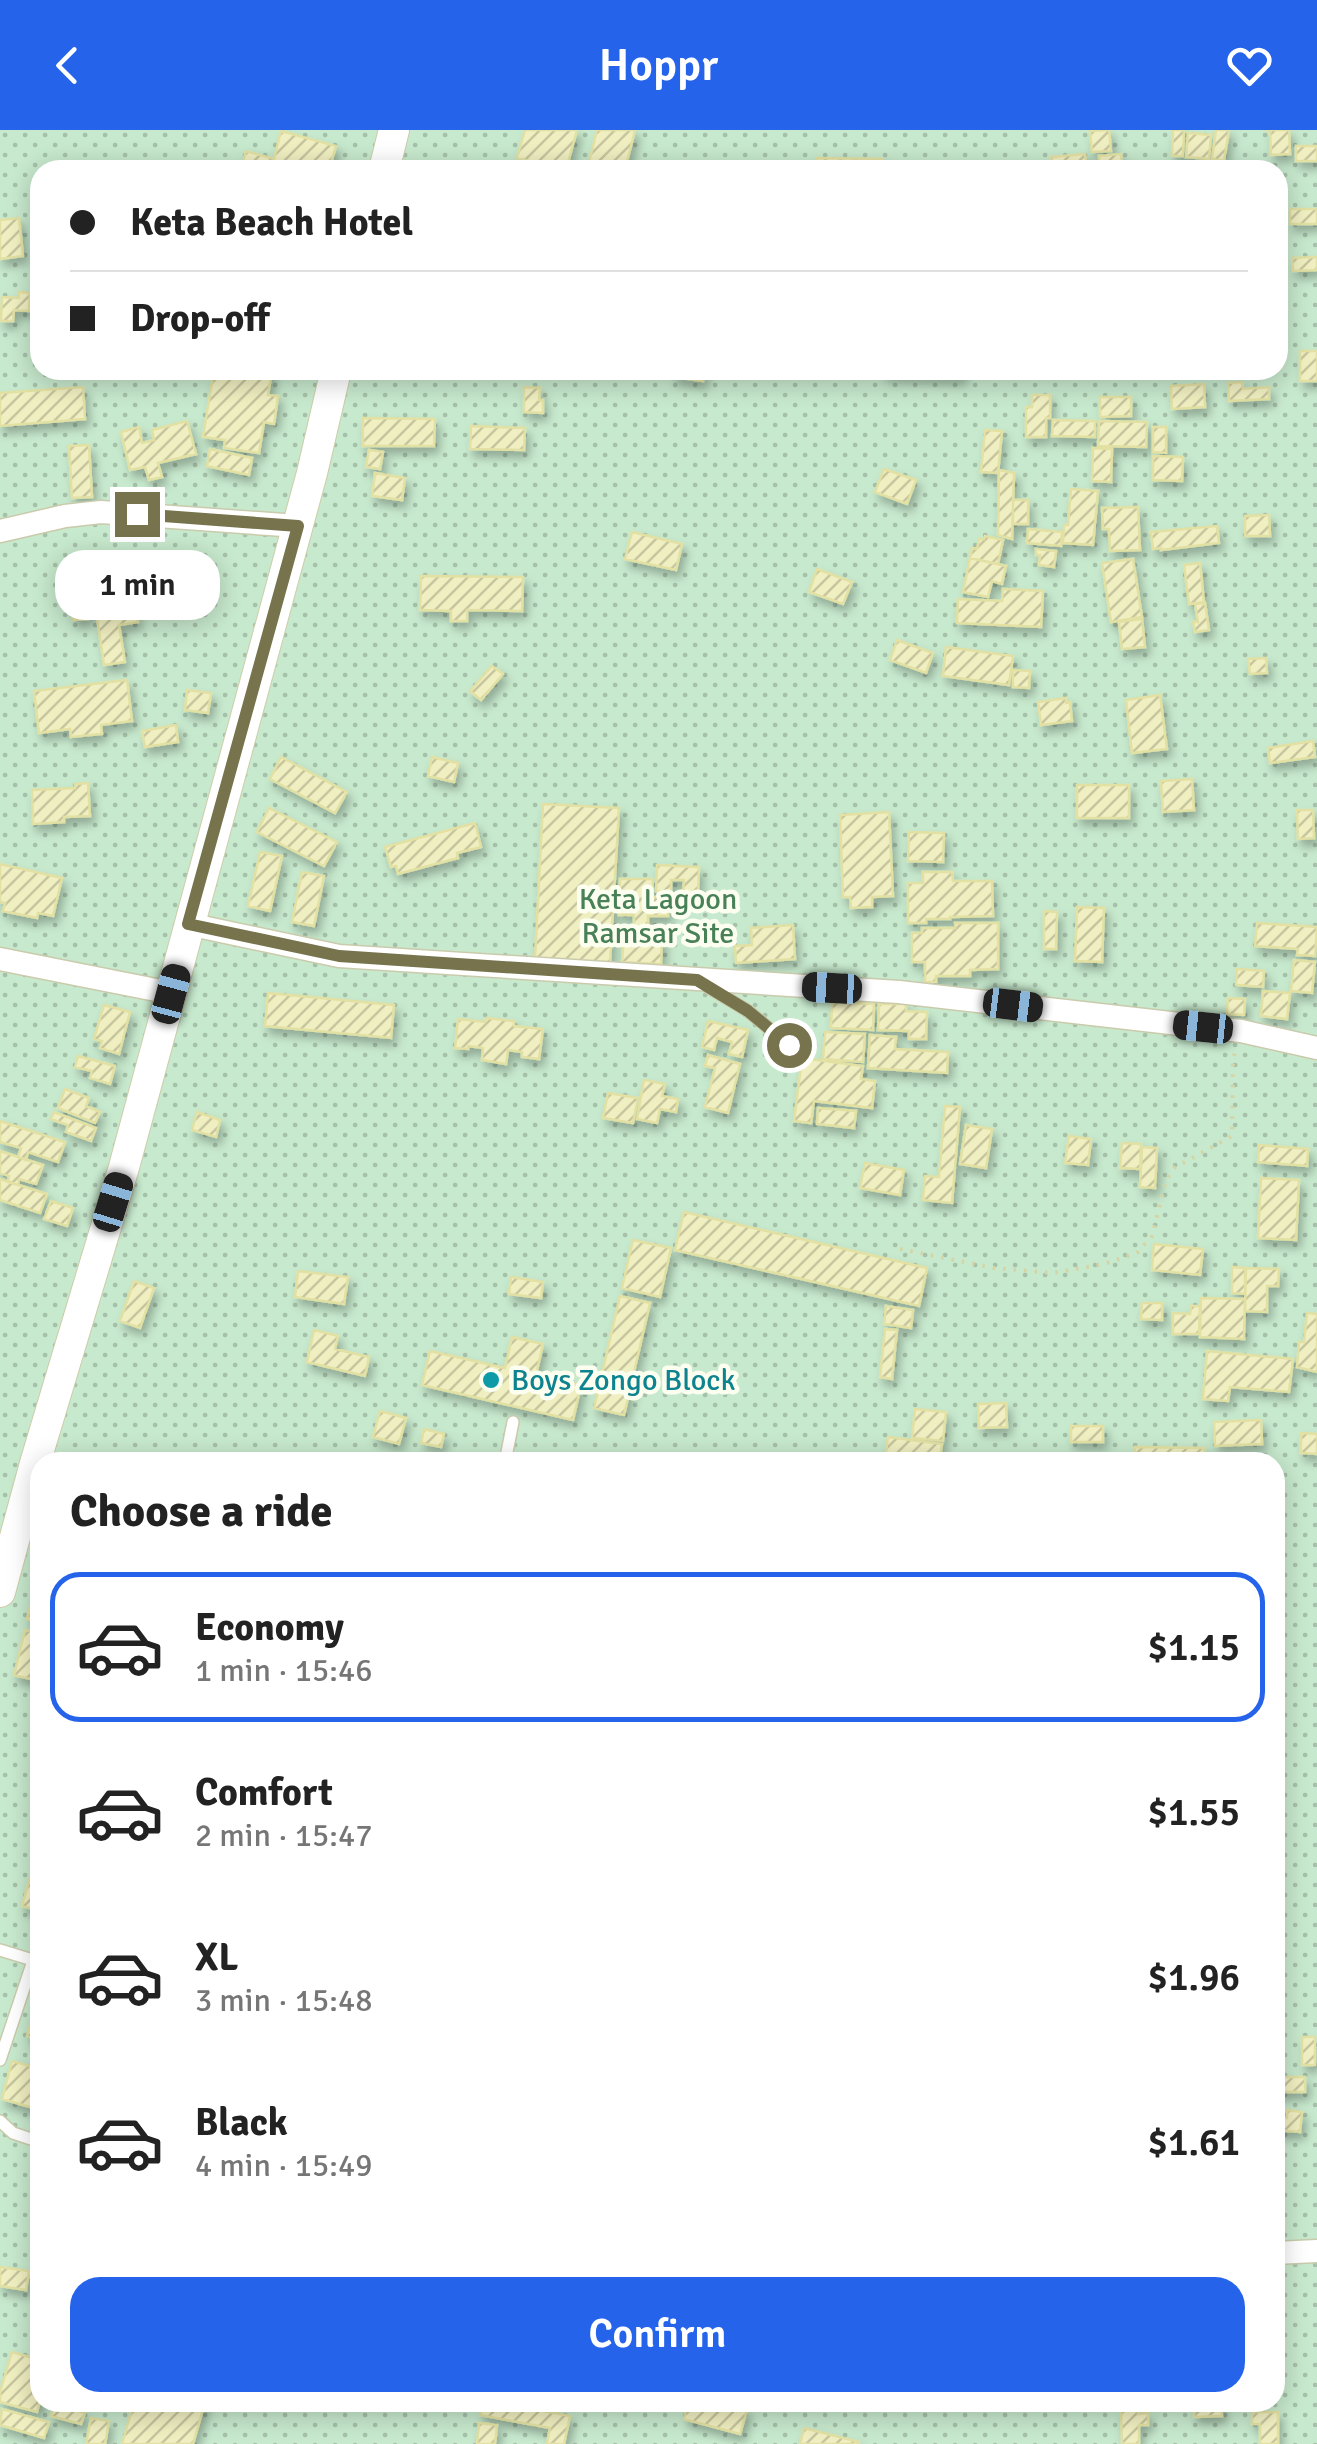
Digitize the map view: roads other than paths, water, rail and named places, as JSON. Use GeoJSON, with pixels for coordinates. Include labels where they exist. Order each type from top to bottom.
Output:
{"type":"FeatureCollection","features":[{"type":"Feature","properties":{"kind":"main road"},"geometry":{"type":"LineString","coordinates":[[386,160],[394,130]]}},
{"type":"Feature","properties":{"kind":"main road"},"geometry":{"type":"LineString","coordinates":[[39,1452],[124,1167],[298,526],[334,380]]}},
{"type":"Feature","properties":{"kind":"main road"},"geometry":{"type":"LineString","coordinates":[[0,1592],[30,1486]]}},
{"type":"Feature","properties":{"kind":"street"},"geometry":{"type":"LineString","coordinates":[[0,531],[101,512],[298,526]]}},
{"type":"Feature","properties":{"kind":"street"},"geometry":{"type":"LineString","coordinates":[[188,924],[339,956],[899,992],[1241,1031],[1317,1048]]}},
{"type":"Feature","properties":{"kind":"street"},"geometry":{"type":"LineString","coordinates":[[0,959],[171,994]]}},
{"type":"Feature","properties":{"kind":"street"},"geometry":{"type":"LineString","coordinates":[[1285,2253],[1317,2251]]}},
{"type":"Feature","properties":{"kind":"lane"},"geometry":{"type":"LineString","coordinates":[[697,980],[748,1011],[789,1045]]}},
{"type":"Feature","properties":{"kind":"lane"},"geometry":{"type":"LineString","coordinates":[[508,1452],[513,1422]]}},
{"type":"Feature","properties":{"kind":"lane"},"geometry":{"type":"LineString","coordinates":[[0,1950],[30,1960]]}},
{"type":"Feature","properties":{"kind":"lane"},"geometry":{"type":"LineString","coordinates":[[0,2060],[30,1981]]}},
{"type":"Feature","properties":{"kind":"lane"},"geometry":{"type":"LineString","coordinates":[[0,2121],[13,2133],[30,2139]]}},
{"type":"Feature","properties":{"kind":"place","name":"Boys Zongo Block"},"geometry":{"type":"Point","coordinates":[491,1380]}},
{"type":"Feature","properties":{"kind":"park label","name":"Keta Lagoon Ramsar Site"},"geometry":{"type":"Point","coordinates":[658,916]}}]}
